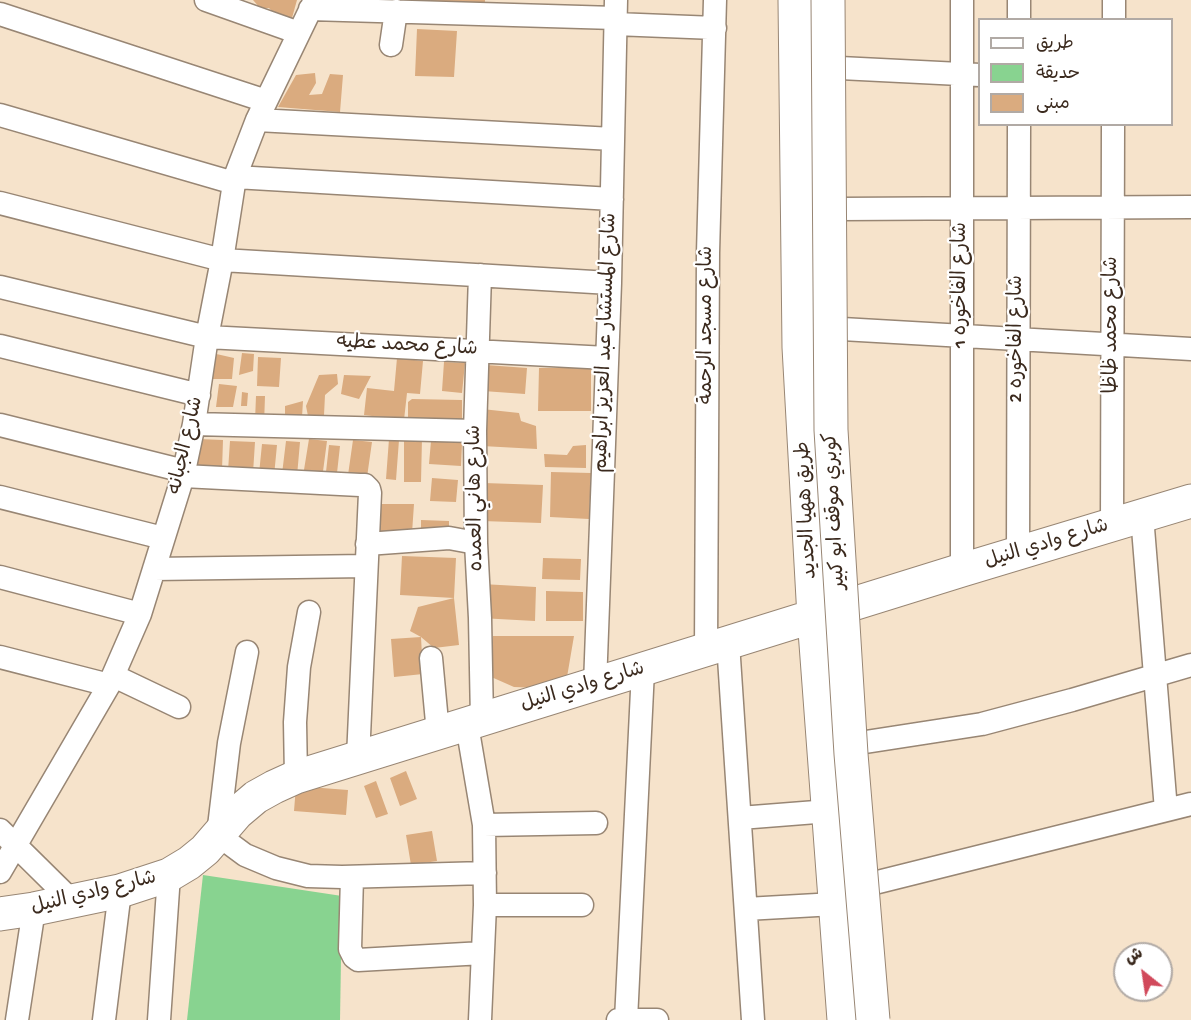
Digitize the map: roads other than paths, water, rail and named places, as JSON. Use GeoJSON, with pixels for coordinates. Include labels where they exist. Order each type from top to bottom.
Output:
{"type":"FeatureCollection","features":[{"type":"Feature","properties":{"kind":"street"},"geometry":{"type":"LineString","coordinates":[[206,0],[299,33]]}},
{"type":"Feature","properties":{"kind":"street","name":"شارع مسجد الرحمة"},"geometry":{"type":"LineString","coordinates":[[715,0],[708,254],[718,647],[740,818],[753,1020]]}},
{"type":"Feature","properties":{"kind":"street","name":"طريق ههيا الجديد"},"geometry":{"type":"LineString","coordinates":[[795,0],[799,346],[814,617],[844,1020]]}},
{"type":"Feature","properties":{"kind":"street","name":"كوبري موقف ابو كبير"},"geometry":{"type":"LineString","coordinates":[[808,0],[812,430],[853,1020]]}},
{"type":"Feature","properties":{"kind":"street","name":"كوبري موقف ابو كبير"},"geometry":{"type":"LineString","coordinates":[[828,0],[831,430],[851,754],[873,1020]]}},
{"type":"Feature","properties":{"kind":"street","name":"طريق ههيا الجديد"},"geometry":{"type":"LineString","coordinates":[[842,0],[840,209],[849,606],[870,884],[883,1020]]}},
{"type":"Feature","properties":{"kind":"street","name":"شارع الفاخوره 1"},"geometry":{"type":"LineString","coordinates":[[962,0],[971,75],[962,208],[963,570]]}},
{"type":"Feature","properties":{"kind":"street"},"geometry":{"type":"LineString","coordinates":[[1019,0],[1019,18]]}},
{"type":"Feature","properties":{"kind":"street"},"geometry":{"type":"LineString","coordinates":[[1114,0],[1114,18]]}},
{"type":"Feature","properties":{"kind":"street"},"geometry":{"type":"LineString","coordinates":[[312,5],[396,12],[492,7],[616,14],[715,28]]}},
{"type":"Feature","properties":{"kind":"street","name":"شارع الجبانه"},"geometry":{"type":"LineString","coordinates":[[0,872],[8,838],[112,681],[141,614],[183,473],[194,424],[235,180],[261,111],[312,5]]}},
{"type":"Feature","properties":{"kind":"street"},"geometry":{"type":"LineString","coordinates":[[391,45],[396,12]]}},
{"type":"Feature","properties":{"kind":"street"},"geometry":{"type":"LineString","coordinates":[[0,14],[261,111],[613,139]]}},
{"type":"Feature","properties":{"kind":"street","name":"شارع المستشار عبد العزيز ابراهيم"},"geometry":{"type":"LineString","coordinates":[[595,685],[610,283],[616,14]]}},
{"type":"Feature","properties":{"kind":"street"},"geometry":{"type":"LineString","coordinates":[[840,68],[971,75]]}},
{"type":"Feature","properties":{"kind":"street"},"geometry":{"type":"LineString","coordinates":[[0,115],[235,180],[612,199]]}},
{"type":"Feature","properties":{"kind":"street","name":"شارع الفاخوره 2"},"geometry":{"type":"LineString","coordinates":[[1018,554],[1019,126]]}},
{"type":"Feature","properties":{"kind":"street","name":"شارع محمد ظاظا"},"geometry":{"type":"LineString","coordinates":[[1113,126],[1113,344],[1127,521],[1156,675],[1166,810]]}},
{"type":"Feature","properties":{"kind":"street"},"geometry":{"type":"LineString","coordinates":[[0,203],[222,260],[610,283]]}},
{"type":"Feature","properties":{"kind":"street"},"geometry":{"type":"LineString","coordinates":[[840,209],[1190,207]]}},
{"type":"Feature","properties":{"kind":"street","name":"شارع هاني العمده"},"geometry":{"type":"LineString","coordinates":[[462,726],[480,618],[476,543],[475,431],[480,275]]}},
{"type":"Feature","properties":{"kind":"street","name":"شارع محمد عطيه"},"geometry":{"type":"LineString","coordinates":[[0,286],[207,337],[607,358]]}},
{"type":"Feature","properties":{"kind":"street"},"geometry":{"type":"LineString","coordinates":[[842,329],[1191,349]]}},
{"type":"Feature","properties":{"kind":"street"},"geometry":{"type":"LineString","coordinates":[[0,346],[199,395]]}},
{"type":"Feature","properties":{"kind":"street"},"geometry":{"type":"LineString","coordinates":[[194,424],[475,431]]}},
{"type":"Feature","properties":{"kind":"street"},"geometry":{"type":"LineString","coordinates":[[0,425],[183,473],[365,485],[370,493],[358,758]]}},
{"type":"Feature","properties":{"kind":"street"},"geometry":{"type":"LineString","coordinates":[[0,497],[163,538]]}},
{"type":"Feature","properties":{"kind":"street","name":"شارع وادي النيل"},"geometry":{"type":"LineString","coordinates":[[0,914],[120,891],[169,875],[205,850],[237,813],[256,798],[297,777],[1191,501]]}},
{"type":"Feature","properties":{"kind":"street"},"geometry":{"type":"LineString","coordinates":[[154,569],[367,555],[449,538],[476,543]]}},
{"type":"Feature","properties":{"kind":"street"},"geometry":{"type":"LineString","coordinates":[[0,577],[141,614]]}},
{"type":"Feature","properties":{"kind":"street"},"geometry":{"type":"LineString","coordinates":[[297,777],[295,722],[299,667],[309,612]]}},
{"type":"Feature","properties":{"kind":"street"},"geometry":{"type":"LineString","coordinates":[[247,652],[229,743],[218,835],[245,855],[276,868],[308,876],[485,873]]}},
{"type":"Feature","properties":{"kind":"street"},"geometry":{"type":"LineString","coordinates":[[0,657],[112,681],[179,707]]}},
{"type":"Feature","properties":{"kind":"street"},"geometry":{"type":"LineString","coordinates":[[431,658],[462,726],[484,825],[485,905],[480,1020]]}},
{"type":"Feature","properties":{"kind":"street"},"geometry":{"type":"LineString","coordinates":[[859,744],[982,724],[1191,665]]}},
{"type":"Feature","properties":{"kind":"street"},"geometry":{"type":"LineString","coordinates":[[626,1020],[642,670]]}},
{"type":"Feature","properties":{"kind":"street"},"geometry":{"type":"LineString","coordinates":[[870,884],[1191,804]]}},
{"type":"Feature","properties":{"kind":"street"},"geometry":{"type":"LineString","coordinates":[[740,818],[828,811]]}},
{"type":"Feature","properties":{"kind":"street"},"geometry":{"type":"LineString","coordinates":[[484,825],[596,823]]}},
{"type":"Feature","properties":{"kind":"street"},"geometry":{"type":"LineString","coordinates":[[8,838],[72,901]]}},
{"type":"Feature","properties":{"kind":"street"},"geometry":{"type":"LineString","coordinates":[[159,1020],[169,875]]}},
{"type":"Feature","properties":{"kind":"street"},"geometry":{"type":"LineString","coordinates":[[352,877],[350,950],[358,960],[483,953]]}},
{"type":"Feature","properties":{"kind":"street"},"geometry":{"type":"LineString","coordinates":[[104,1020],[120,891]]}},
{"type":"Feature","properties":{"kind":"street"},"geometry":{"type":"LineString","coordinates":[[746,909],[835,904]]}},
{"type":"Feature","properties":{"kind":"street"},"geometry":{"type":"LineString","coordinates":[[485,905],[582,905]]}},
{"type":"Feature","properties":{"kind":"street"},"geometry":{"type":"LineString","coordinates":[[17,1020],[34,909]]}},
{"type":"Feature","properties":{"kind":"street"},"geometry":{"type":"LineString","coordinates":[[618,1020],[657,1020]]}}]}
